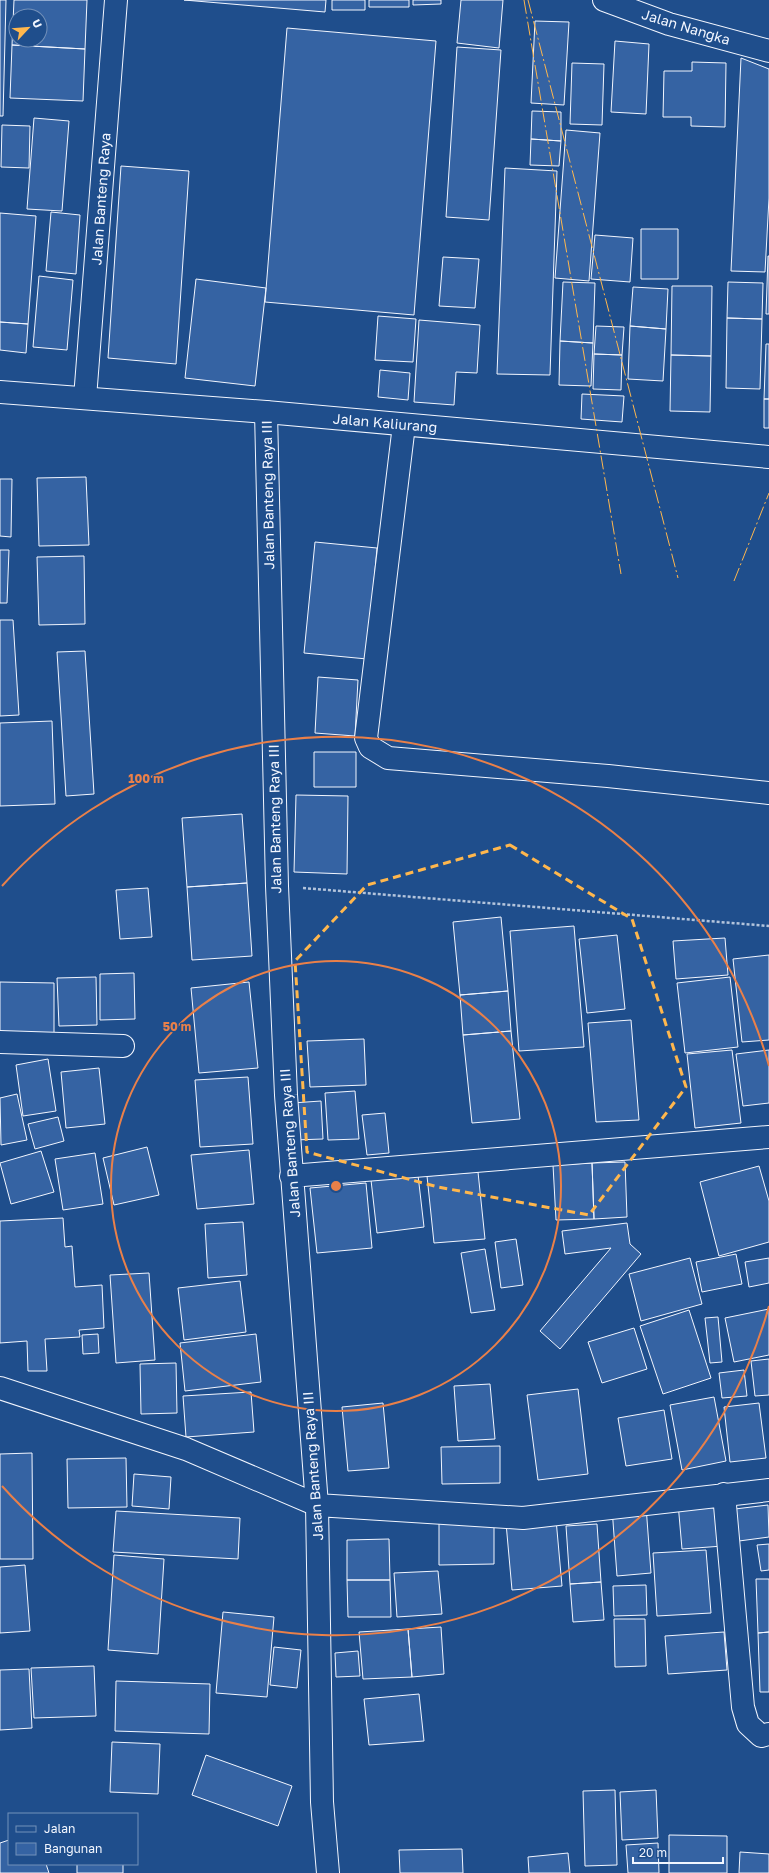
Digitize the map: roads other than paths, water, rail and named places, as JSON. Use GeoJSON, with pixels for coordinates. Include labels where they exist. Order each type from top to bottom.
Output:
{"type":"FeatureCollection","features":[{"type":"Feature","properties":{"kind":"street","name":"Jalan Banteng Raya"},"geometry":{"type":"LineString","coordinates":[[85,398],[116,0]]}},
{"type":"Feature","properties":{"kind":"street","name":"Jalan Nangka"},"geometry":{"type":"LineString","coordinates":[[604,0],[669,24],[769,51]]}},
{"type":"Feature","properties":{"kind":"street","name":"Jalan Kaliurang"},"geometry":{"type":"LineString","coordinates":[[0,392],[266,412],[769,457]]}},
{"type":"Feature","properties":{"kind":"street","name":"Jalan Banteng Raya III"},"geometry":{"type":"LineString","coordinates":[[266,412],[277,886],[291,1176],[317,1505],[322,1802],[328,1873]]}},
{"type":"Feature","properties":{"kind":"street"},"geometry":{"type":"LineString","coordinates":[[404,425],[366,738],[370,747],[388,758],[608,776],[769,792]]}},
{"type":"Feature","properties":{"kind":"street"},"geometry":{"type":"LineString","coordinates":[[0,1042],[123,1046]]}},
{"type":"Feature","properties":{"kind":"street"},"geometry":{"type":"LineString","coordinates":[[291,1176],[769,1137]]}},
{"type":"Feature","properties":{"kind":"street"},"geometry":{"type":"LineString","coordinates":[[0,1388],[186,1449],[317,1505],[523,1518],[769,1490]]}},
{"type":"Feature","properties":{"kind":"street"},"geometry":{"type":"LineString","coordinates":[[724,1494],[743,1707],[748,1724],[761,1736],[769,1734]]}}]}
